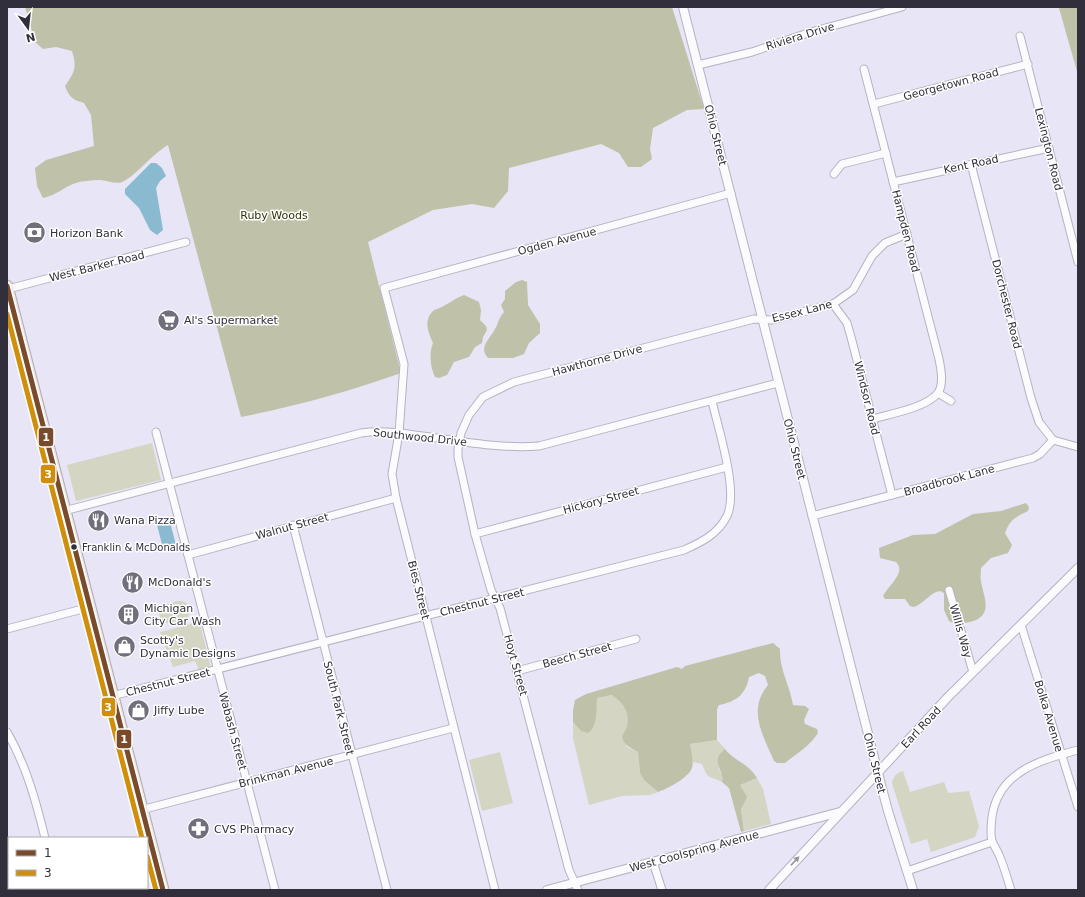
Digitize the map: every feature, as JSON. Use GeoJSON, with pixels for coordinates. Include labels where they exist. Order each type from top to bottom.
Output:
{"type":"FeatureCollection","features":[{"type":"Feature","properties":{"kind":"main road"},"geometry":{"type":"LineString","coordinates":[[7,288],[163,890]]}},
{"type":"Feature","properties":{"kind":"street","name":"Ohio Street"},"geometry":{"type":"LineString","coordinates":[[683,7],[878,773],[914,890]]}},
{"type":"Feature","properties":{"kind":"street","name":"Riviera Drive"},"geometry":{"type":"LineString","coordinates":[[698,65],[752,52],[811,32],[902,7]]}},
{"type":"Feature","properties":{"kind":"street","name":"Lexington Road"},"geometry":{"type":"LineString","coordinates":[[1020,36],[1078,262]]}},
{"type":"Feature","properties":{"kind":"street","name":"Georgetown Road"},"geometry":{"type":"LineString","coordinates":[[874,104],[1028,64]]}},
{"type":"Feature","properties":{"kind":"street","name":"Hampden Road"},"geometry":{"type":"LineString","coordinates":[[864,69],[941,371],[938,393]]}},
{"type":"Feature","properties":{"kind":"street","name":"Kent Road"},"geometry":{"type":"LineString","coordinates":[[894,182],[1049,148]]}},
{"type":"Feature","properties":{"kind":"street"},"geometry":{"type":"LineString","coordinates":[[834,174],[842,164],[886,153]]}},
{"type":"Feature","properties":{"kind":"street","name":"Dorchester Road"},"geometry":{"type":"LineString","coordinates":[[971,164],[1031,398],[1039,422],[1053,440]]}},
{"type":"Feature","properties":{"kind":"street","name":"Ogden Avenue"},"geometry":{"type":"LineString","coordinates":[[384,288],[731,193]]}},
{"type":"Feature","properties":{"kind":"street","name":"Essex Lane"},"geometry":{"type":"LineString","coordinates":[[762,319],[772,320],[833,304],[853,290],[872,256],[885,242],[907,234]]}},
{"type":"Feature","properties":{"kind":"street","name":"West Barker Road"},"geometry":{"type":"LineString","coordinates":[[7,288],[186,242]]}},
{"type":"Feature","properties":{"kind":"street","name":"Bies Street"},"geometry":{"type":"LineString","coordinates":[[384,288],[404,364],[399,433],[392,474],[396,498],[495,890]]}},
{"type":"Feature","properties":{"kind":"street","name":"Windsor Road"},"geometry":{"type":"LineString","coordinates":[[833,304],[846,323],[851,337],[892,495]]}},
{"type":"Feature","properties":{"kind":"street","name":"Hawthorne Drive"},"geometry":{"type":"LineString","coordinates":[[459,440],[469,415],[483,397],[514,382],[730,325],[754,319],[762,319]]}},
{"type":"Feature","properties":{"kind":"street","name":"Southwood Drive"},"geometry":{"type":"LineString","coordinates":[[64,511],[361,433],[373,431],[399,433],[518,448],[539,446],[778,383]]}},
{"type":"Feature","properties":{"kind":"street"},"geometry":{"type":"LineString","coordinates":[[872,419],[916,406],[938,393],[951,401]]}},
{"type":"Feature","properties":{"kind":"street","name":"Chestnut Street"},"geometry":{"type":"LineString","coordinates":[[112,696],[496,599],[684,550],[699,544],[715,532],[728,515],[731,492],[712,401]]}},
{"type":"Feature","properties":{"kind":"street","name":"Wabash Street"},"geometry":{"type":"LineString","coordinates":[[156,432],[275,890]]}},
{"type":"Feature","properties":{"kind":"street","name":"Hoyt Street"},"geometry":{"type":"LineString","coordinates":[[459,440],[458,457],[475,534],[517,671],[569,870],[576,886]]}},
{"type":"Feature","properties":{"kind":"street"},"geometry":{"type":"LineString","coordinates":[[1053,440],[1078,447]]}},
{"type":"Feature","properties":{"kind":"street","name":"Broadbrook Lane"},"geometry":{"type":"LineString","coordinates":[[812,516],[1033,458],[1040,454],[1053,440]]}},
{"type":"Feature","properties":{"kind":"street","name":"Hickory Street"},"geometry":{"type":"LineString","coordinates":[[475,534],[727,467]]}},
{"type":"Feature","properties":{"kind":"street","name":"Walnut Street"},"geometry":{"type":"LineString","coordinates":[[188,555],[396,498]]}},
{"type":"Feature","properties":{"kind":"street","name":"South Park Street"},"geometry":{"type":"LineString","coordinates":[[293,525],[351,756],[387,890]]}},
{"type":"Feature","properties":{"kind":"street","name":"Earl Road"},"geometry":{"type":"LineString","coordinates":[[769,890],[973,672],[1078,568]]}},
{"type":"Feature","properties":{"kind":"street","name":"Willis Way"},"geometry":{"type":"LineString","coordinates":[[949,590],[973,672]]}},
{"type":"Feature","properties":{"kind":"street"},"geometry":{"type":"LineString","coordinates":[[7,629],[90,607]]}},
{"type":"Feature","properties":{"kind":"street","name":"Bolka Avenue"},"geometry":{"type":"LineString","coordinates":[[1021,625],[1078,807]]}},
{"type":"Feature","properties":{"kind":"street","name":"Beech Street"},"geometry":{"type":"LineString","coordinates":[[517,671],[636,639]]}},
{"type":"Feature","properties":{"kind":"street","name":"Brinkman Avenue"},"geometry":{"type":"LineString","coordinates":[[142,810],[453,728]]}},
{"type":"Feature","properties":{"kind":"street"},"geometry":{"type":"LineString","coordinates":[[7,732],[15,746],[33,792],[46,837]]}},
{"type":"Feature","properties":{"kind":"street"},"geometry":{"type":"LineString","coordinates":[[1011,890],[1000,856],[992,842],[991,826],[993,810],[1000,790],[1014,776],[1033,765],[1078,750]]}},
{"type":"Feature","properties":{"kind":"street","name":"West Coolspring Avenue"},"geometry":{"type":"LineString","coordinates":[[547,890],[576,886],[653,862],[841,812]]}},
{"type":"Feature","properties":{"kind":"street"},"geometry":{"type":"LineString","coordinates":[[907,871],[992,842]]}},
{"type":"Feature","properties":{"kind":"street"},"geometry":{"type":"LineString","coordinates":[[653,862],[662,890]]}},
{"type":"Feature","properties":{"kind":"green space","name":"Ruby Woods"},"geometry":{"type":"Polygon","coordinates":[[[25,7],[672,7],[704,109],[687,110],[653,128],[650,149],[652,159],[641,167],[628,167],[619,153],[601,144],[509,168],[508,191],[494,208],[472,204],[433,210],[368,242],[401,373],[322,398],[241,417],[168,145],[133,175],[122,182],[116,183],[91,180],[79,182],[43,198],[37,186],[35,168],[46,160],[94,146],[91,115],[84,103],[72,98],[65,86],[73,73],[75,65],[72,51],[56,47],[43,49],[35,42],[25,7]]]}},
{"type":"Feature","properties":{"kind":"green space"},"geometry":{"type":"Polygon","coordinates":[[[1078,7],[1078,75],[1059,8],[1078,7]]]}},
{"type":"Feature","properties":{"kind":"green space"},"geometry":{"type":"Polygon","coordinates":[[[522,280],[527,282],[528,305],[540,324],[540,333],[529,343],[524,354],[513,358],[488,358],[484,350],[486,343],[504,312],[501,305],[505,299],[505,291],[516,282],[522,280]]]}},
{"type":"Feature","properties":{"kind":"green space"},"geometry":{"type":"Polygon","coordinates":[[[464,295],[479,302],[481,310],[480,320],[486,326],[487,330],[483,337],[482,343],[475,347],[469,357],[454,362],[447,375],[439,378],[435,377],[431,360],[433,343],[428,330],[428,318],[434,310],[464,295]]]}},
{"type":"Feature","properties":{"kind":"green space"},"geometry":{"type":"Polygon","coordinates":[[[152,443],[161,480],[76,501],[67,465],[152,443]]]}},
{"type":"Feature","properties":{"kind":"green space"},"geometry":{"type":"Polygon","coordinates":[[[1026,503],[1029,507],[1028,511],[1014,519],[1005,533],[1012,545],[1008,553],[991,558],[981,568],[981,579],[986,605],[983,615],[978,619],[960,623],[949,621],[944,610],[944,593],[940,591],[936,592],[914,607],[910,606],[905,599],[885,599],[883,596],[896,579],[899,566],[896,562],[880,558],[879,548],[913,535],[935,534],[973,514],[1001,511],[1026,503]]]}},
{"type":"Feature","properties":{"kind":"green space"},"geometry":{"type":"Polygon","coordinates":[[[177,601],[187,603],[190,608],[188,617],[173,623],[162,623],[157,607],[177,601]]]}},
{"type":"Feature","properties":{"kind":"green space"},"geometry":{"type":"Polygon","coordinates":[[[198,616],[210,664],[209,667],[199,670],[195,661],[173,667],[160,632],[191,624],[198,616]]]}},
{"type":"Feature","properties":{"kind":"green space"},"geometry":{"type":"Polygon","coordinates":[[[773,643],[780,649],[781,664],[793,705],[805,706],[809,709],[804,720],[805,724],[817,729],[818,733],[807,745],[785,763],[777,763],[774,761],[759,723],[759,704],[762,694],[768,685],[765,676],[759,673],[749,677],[745,689],[739,697],[730,702],[719,705],[717,709],[717,740],[690,744],[693,761],[689,773],[681,780],[658,792],[644,780],[640,773],[638,752],[624,742],[622,736],[628,719],[625,709],[617,699],[612,695],[597,698],[595,722],[588,733],[581,731],[573,722],[575,700],[586,694],[677,667],[682,669],[685,666],[773,643]]]}},
{"type":"Feature","properties":{"kind":"green space"},"geometry":{"type":"Polygon","coordinates":[[[613,695],[622,704],[627,714],[628,725],[622,736],[627,747],[638,752],[640,773],[644,780],[658,792],[650,795],[622,796],[589,805],[573,738],[573,722],[581,731],[594,723],[597,698],[613,695]]]}},
{"type":"Feature","properties":{"kind":"green space"},"geometry":{"type":"Polygon","coordinates":[[[717,740],[725,749],[721,752],[719,769],[722,775],[722,782],[708,776],[702,764],[693,762],[690,744],[717,740]]]}},
{"type":"Feature","properties":{"kind":"green space"},"geometry":{"type":"Polygon","coordinates":[[[725,749],[745,765],[757,778],[740,785],[747,797],[741,809],[744,831],[741,832],[729,788],[722,782],[718,762],[720,753],[725,749]]]}},
{"type":"Feature","properties":{"kind":"green space"},"geometry":{"type":"Polygon","coordinates":[[[500,752],[513,803],[482,811],[469,760],[500,752]]]}},
{"type":"Feature","properties":{"kind":"green space"},"geometry":{"type":"Polygon","coordinates":[[[903,771],[910,792],[944,782],[948,793],[969,791],[979,826],[975,837],[931,852],[927,839],[911,844],[892,783],[896,775],[903,771]]]}},
{"type":"Feature","properties":{"kind":"green space"},"geometry":{"type":"Polygon","coordinates":[[[757,778],[763,789],[771,824],[744,831],[741,809],[743,793],[740,785],[757,778]]]}},
{"type":"Feature","properties":{"kind":"water"},"geometry":{"type":"Polygon","coordinates":[[[151,163],[156,163],[162,168],[166,176],[160,181],[156,188],[163,230],[157,235],[150,230],[139,208],[125,194],[125,189],[151,163]]]}},
{"type":"Feature","properties":{"kind":"water"},"geometry":{"type":"Polygon","coordinates":[[[170,522],[177,549],[164,552],[157,525],[170,522]]]}},
{"type":"Feature","properties":{"kind":"transit line","name":"1"},"geometry":{"type":"LineString","coordinates":[[7,286],[163,890]]}},
{"type":"Feature","properties":{"kind":"transit line","name":"3"},"geometry":{"type":"LineString","coordinates":[[7,314],[142,837]]}},
{"type":"Feature","properties":{"kind":"transit line","name":"3"},"geometry":{"type":"LineString","coordinates":[[148,860],[156,890]]}},
{"type":"Feature","properties":{"kind":"place","name":"Horizon Bank"},"geometry":{"type":"Point","coordinates":[34,233]}},
{"type":"Feature","properties":{"kind":"place","name":"Al's Supermarket"},"geometry":{"type":"Point","coordinates":[168,320]}},
{"type":"Feature","properties":{"kind":"place","name":"Wana Pizza"},"geometry":{"type":"Point","coordinates":[98,520]}},
{"type":"Feature","properties":{"kind":"place","name":"Franklin & McDonalds"},"geometry":{"type":"Point","coordinates":[74,547]}},
{"type":"Feature","properties":{"kind":"place","name":"McDonald's"},"geometry":{"type":"Point","coordinates":[133,582]}},
{"type":"Feature","properties":{"kind":"place","name":"Michigan City Car Wash"},"geometry":{"type":"Point","coordinates":[128,614]}},
{"type":"Feature","properties":{"kind":"place","name":"Scotty's Dynamic Designs"},"geometry":{"type":"Point","coordinates":[125,646]}},
{"type":"Feature","properties":{"kind":"place","name":"Jiffy Lube"},"geometry":{"type":"Point","coordinates":[138,710]}},
{"type":"Feature","properties":{"kind":"place","name":"CVS Pharmacy"},"geometry":{"type":"Point","coordinates":[199,829]}}]}
